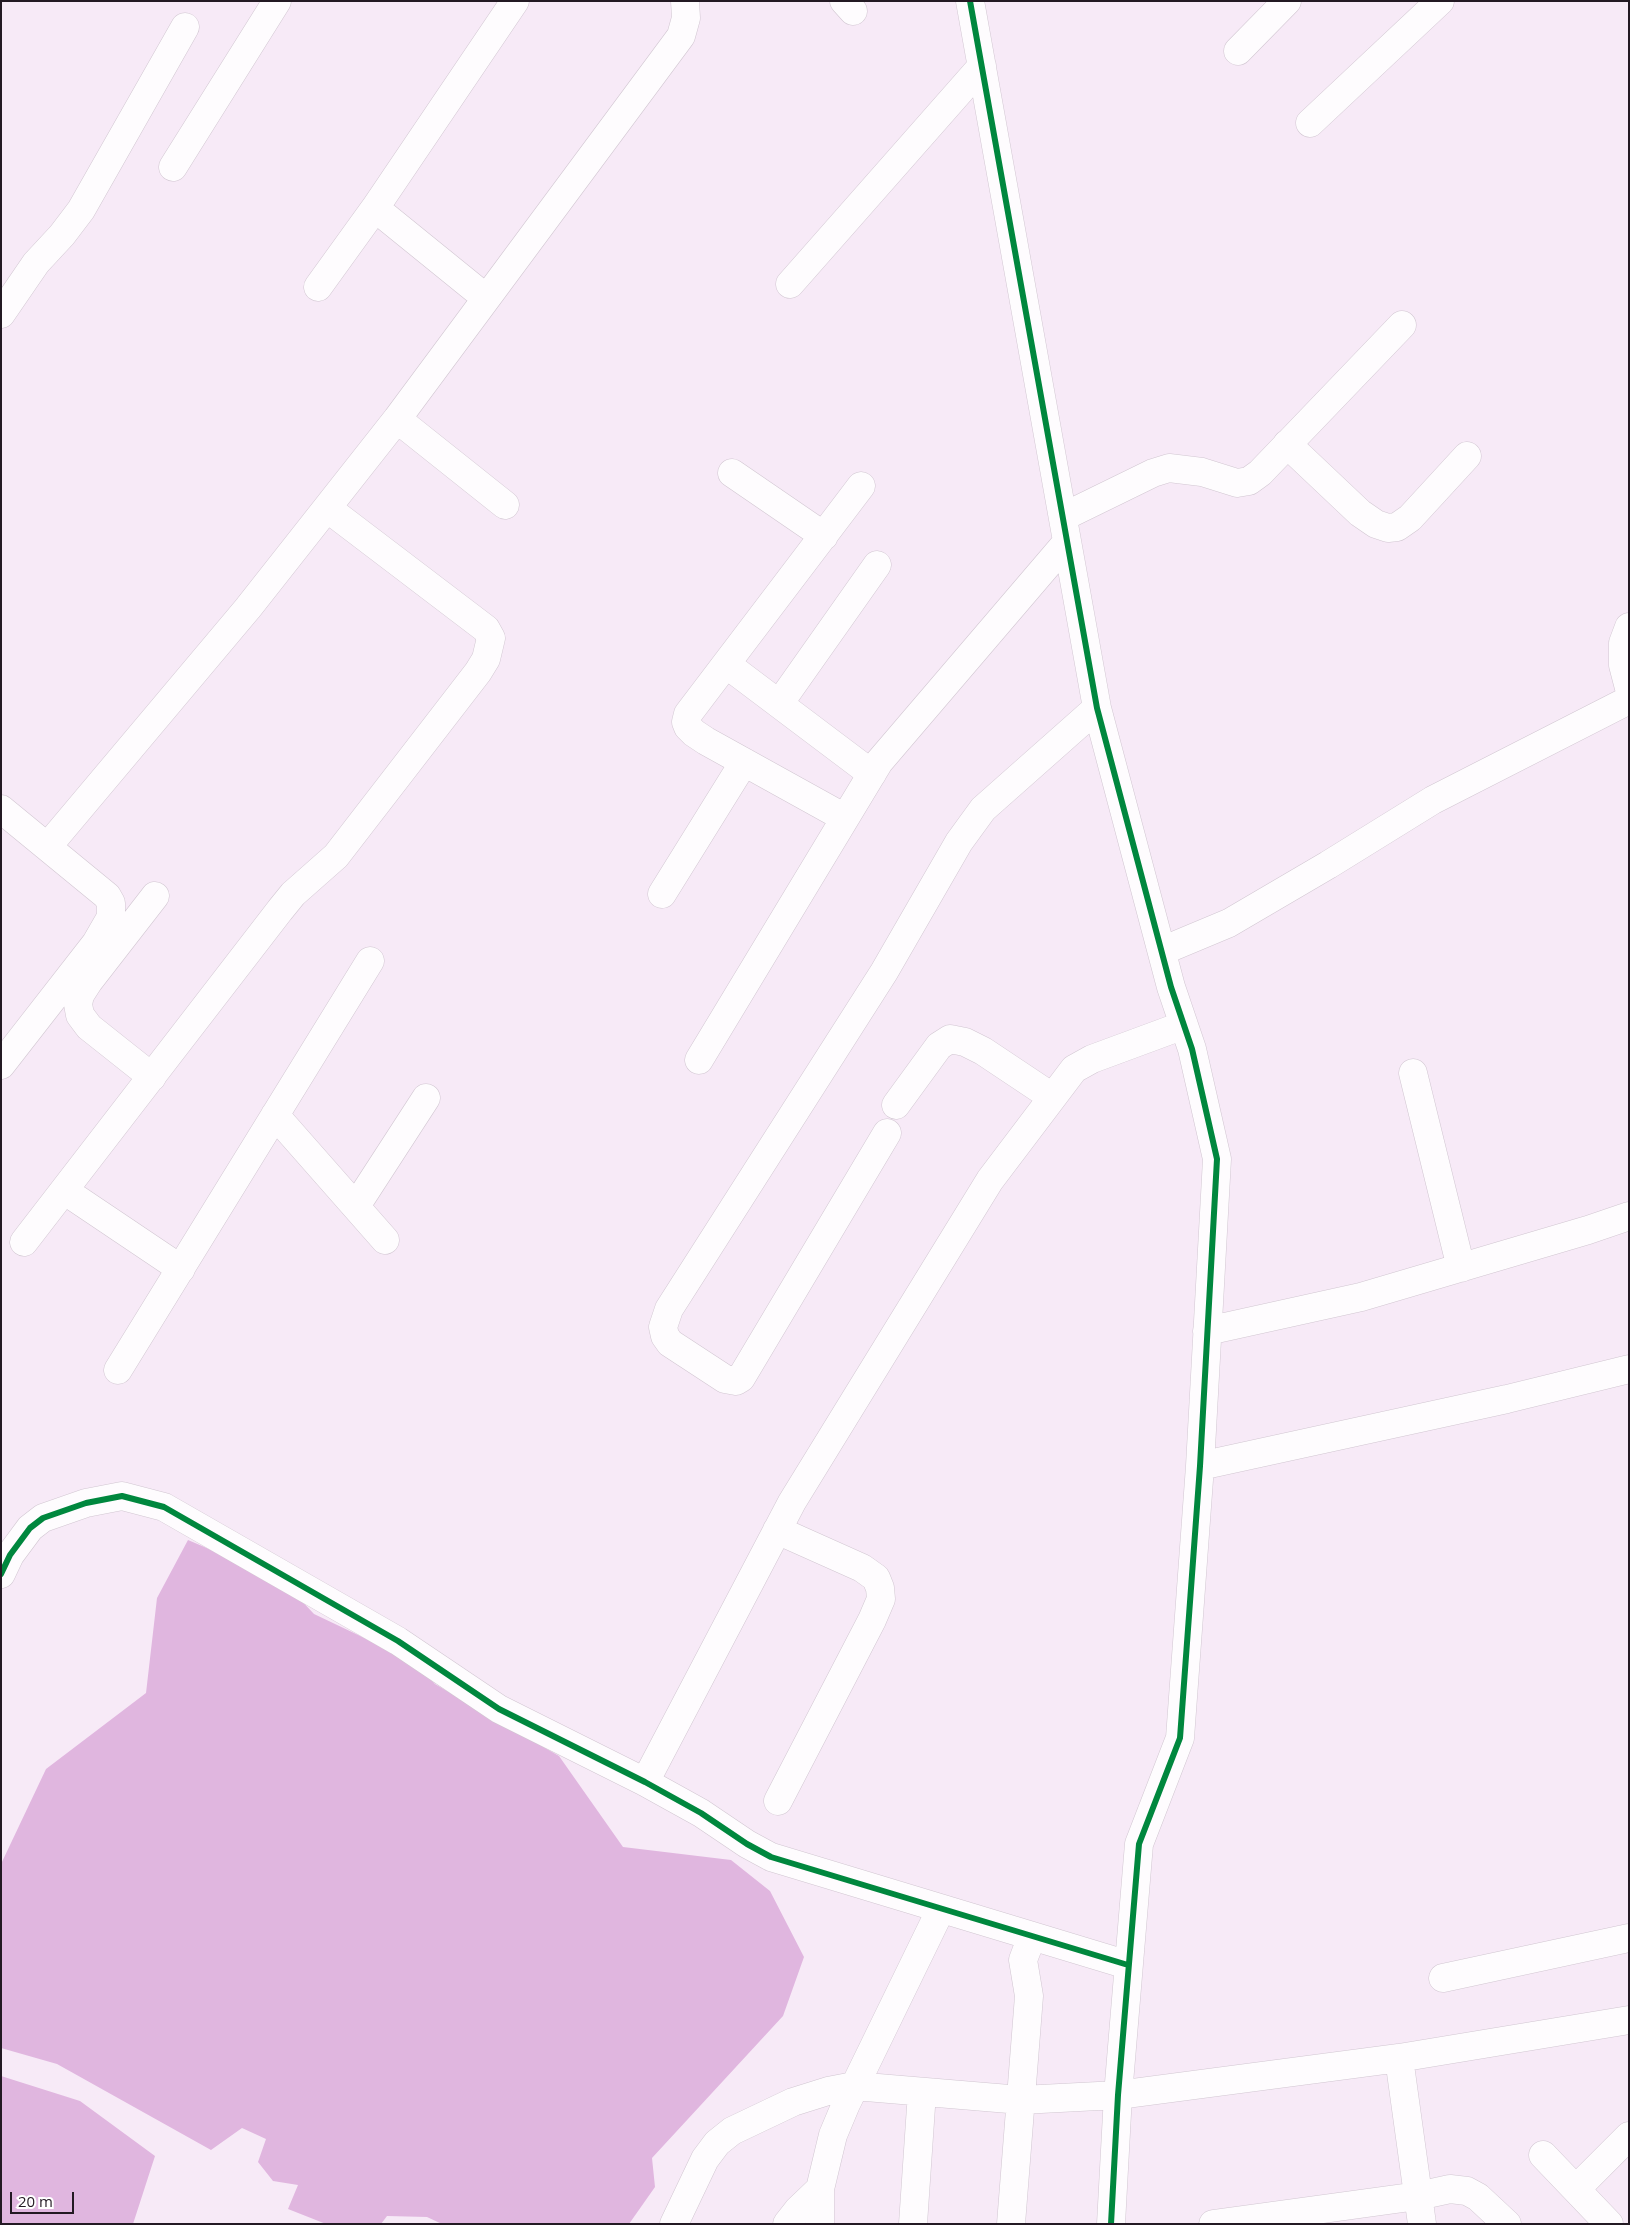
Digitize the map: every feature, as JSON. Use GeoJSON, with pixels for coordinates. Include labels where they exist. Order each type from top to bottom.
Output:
{"type":"FeatureCollection","features":[{"type":"Feature","properties":{"kind":"street"},"geometry":{"type":"LineString","coordinates":[[173,167],[277,1]]}},
{"type":"Feature","properties":{"kind":"street"},"geometry":{"type":"LineString","coordinates":[[318,287],[375,208],[515,1]]}},
{"type":"Feature","properties":{"kind":"street"},"geometry":{"type":"LineString","coordinates":[[48,846],[248,608],[397,419],[681,36],[686,18],[685,1]]}},
{"type":"Feature","properties":{"kind":"street"},"geometry":{"type":"LineString","coordinates":[[970,1],[1096,708],[1162,951],[1192,1049],[1217,1159],[1200,1466],[1180,1738],[1139,1844],[1118,2095],[1111,2224]]}},
{"type":"Feature","properties":{"kind":"street"},"geometry":{"type":"LineString","coordinates":[[1238,51],[1287,1]]}},
{"type":"Feature","properties":{"kind":"street"},"geometry":{"type":"LineString","coordinates":[[1310,123],[1440,1]]}},
{"type":"Feature","properties":{"kind":"street"},"geometry":{"type":"LineString","coordinates":[[1,314],[36,263],[62,235],[81,210],[184,27]]}},
{"type":"Feature","properties":{"kind":"street"},"geometry":{"type":"LineString","coordinates":[[790,284],[982,66]]}},
{"type":"Feature","properties":{"kind":"street"},"geometry":{"type":"LineString","coordinates":[[375,208],[486,298]]}},
{"type":"Feature","properties":{"kind":"street"},"geometry":{"type":"LineString","coordinates":[[699,1060],[879,762],[1065,529],[1153,473],[1169,468],[1202,472],[1237,484],[1249,481],[1260,473],[1402,325]]}},
{"type":"Feature","properties":{"kind":"street"},"geometry":{"type":"LineString","coordinates":[[397,419],[505,504]]}},
{"type":"Feature","properties":{"kind":"street"},"geometry":{"type":"LineString","coordinates":[[1287,444],[1360,513],[1376,524],[1388,528],[1397,527],[1410,518],[1467,456]]}},
{"type":"Feature","properties":{"kind":"street"},"geometry":{"type":"LineString","coordinates":[[732,473],[824,536]]}},
{"type":"Feature","properties":{"kind":"street"},"geometry":{"type":"LineString","coordinates":[[845,818],[694,733],[686,722],[688,714],[861,486]]}},
{"type":"Feature","properties":{"kind":"street"},"geometry":{"type":"LineString","coordinates":[[24,1242],[280,910],[293,894],[336,856],[478,672],[490,648],[491,638],[486,629],[327,508]]}},
{"type":"Feature","properties":{"kind":"street"},"geometry":{"type":"LineString","coordinates":[[779,704],[877,565]]}},
{"type":"Feature","properties":{"kind":"street"},"geometry":{"type":"LineString","coordinates":[[1629,628],[1623,643],[1623,665],[1629,688]]}},
{"type":"Feature","properties":{"kind":"street"},"geometry":{"type":"LineString","coordinates":[[726,664],[872,774]]}},
{"type":"Feature","properties":{"kind":"street"},"geometry":{"type":"LineString","coordinates":[[1162,951],[1229,923],[1328,866],[1432,800],[1629,700]]}},
{"type":"Feature","properties":{"kind":"street"},"geometry":{"type":"LineString","coordinates":[[887,1133],[741,1378],[736,1381],[725,1379],[670,1343],[665,1336],[663,1327],[669,1309],[884,972],[959,842],[983,810],[1096,708]]}},
{"type":"Feature","properties":{"kind":"street"},"geometry":{"type":"LineString","coordinates":[[662,894],[744,762]]}},
{"type":"Feature","properties":{"kind":"street"},"geometry":{"type":"LineString","coordinates":[[1,1065],[96,944],[111,917],[111,904],[107,896],[48,846],[4,817]]}},
{"type":"Feature","properties":{"kind":"street"},"geometry":{"type":"LineString","coordinates":[[152,1078],[89,1027],[80,1015],[78,1004],[80,995],[89,982],[155,896]]}},
{"type":"Feature","properties":{"kind":"street"},"geometry":{"type":"LineString","coordinates":[[118,1370],[370,961]]}},
{"type":"Feature","properties":{"kind":"street"},"geometry":{"type":"LineString","coordinates":[[645,1782],[792,1502],[990,1180],[1074,1069],[1092,1059],[1184,1025]]}},
{"type":"Feature","properties":{"kind":"street"},"geometry":{"type":"LineString","coordinates":[[896,1105],[939,1046],[950,1039],[965,1042],[983,1051],[1052,1097]]}},
{"type":"Feature","properties":{"kind":"street"},"geometry":{"type":"LineString","coordinates":[[1413,1073],[1461,1268]]}},
{"type":"Feature","properties":{"kind":"street"},"geometry":{"type":"LineString","coordinates":[[356,1206],[426,1098]]}},
{"type":"Feature","properties":{"kind":"street"},"geometry":{"type":"LineString","coordinates":[[276,1116],[385,1240]]}},
{"type":"Feature","properties":{"kind":"street"},"geometry":{"type":"LineString","coordinates":[[65,1191],[181,1269]]}},
{"type":"Feature","properties":{"kind":"street"},"geometry":{"type":"LineString","coordinates":[[1207,1331],[1361,1298],[1629,1216]]}},
{"type":"Feature","properties":{"kind":"street"},"geometry":{"type":"LineString","coordinates":[[1200,1466],[1507,1400],[1629,1370]]}},
{"type":"Feature","properties":{"kind":"street"},"geometry":{"type":"LineString","coordinates":[[1,1574],[10,1555],[30,1528],[43,1518],[86,1503],[122,1496],[164,1507],[398,1641],[499,1709],[701,1812],[747,1844],[771,1857],[1128,1965]]}},
{"type":"Feature","properties":{"kind":"street"},"geometry":{"type":"LineString","coordinates":[[777,1530],[862,1568],[876,1578],[880,1588],[881,1599],[872,1620],[778,1801]]}},
{"type":"Feature","properties":{"kind":"street"},"geometry":{"type":"LineString","coordinates":[[820,2224],[820,2189],[833,2135],[854,2086],[941,1909]]}},
{"type":"Feature","properties":{"kind":"street"},"geometry":{"type":"LineString","coordinates":[[1011,2224],[1029,1996],[1023,1960],[1032,1936]]}},
{"type":"Feature","properties":{"kind":"street"},"geometry":{"type":"LineString","coordinates":[[1443,1978],[1629,1938]]}},
{"type":"Feature","properties":{"kind":"street"},"geometry":{"type":"LineString","coordinates":[[674,2224],[705,2159],[717,2143],[732,2131],[792,2102],[828,2091],[854,2086],[1021,2100],[1118,2095],[1399,2058],[1629,2020]]}},
{"type":"Feature","properties":{"kind":"street"},"geometry":{"type":"LineString","coordinates":[[1399,2058],[1422,2224]]}},
{"type":"Feature","properties":{"kind":"street"},"geometry":{"type":"LineString","coordinates":[[913,2224],[922,2092]]}},
{"type":"Feature","properties":{"kind":"street"},"geometry":{"type":"LineString","coordinates":[[1576,2189],[1629,2136]]}},
{"type":"Feature","properties":{"kind":"street"},"geometry":{"type":"LineString","coordinates":[[1543,2155],[1609,2224]]}},
{"type":"Feature","properties":{"kind":"street"},"geometry":{"type":"LineString","coordinates":[[787,2224],[798,2210],[820,2189]]}},
{"type":"Feature","properties":{"kind":"street"},"geometry":{"type":"LineString","coordinates":[[1212,2224],[1418,2196],[1450,2189],[1467,2191],[1478,2197],[1507,2224]]}},
{"type":"Feature","properties":{"kind":"shaded area"},"geometry":{"type":"Polygon","coordinates":[[[188,1540],[282,1580],[314,1614],[415,1662],[435,1684],[559,1756],[623,1847],[731,1860],[770,1891],[804,1957],[783,2016],[652,2158],[655,2187],[629,2224],[442,2224],[427,2217],[387,2216],[381,2224],[326,2224],[288,2209],[298,2185],[273,2181],[258,2162],[266,2139],[242,2128],[211,2150],[57,2064],[1,2048],[1,1864],[46,1769],[146,1693],[157,1598],[188,1540]]]}},
{"type":"Feature","properties":{"kind":"shaded area"},"geometry":{"type":"Polygon","coordinates":[[[1,2076],[80,2101],[155,2156],[133,2224],[1,2224],[1,2076]]]}},
{"type":"Feature","properties":{"kind":"cycle path"},"geometry":{"type":"LineString","coordinates":[[970,1],[1097,708],[1171,987],[1192,1049],[1217,1159],[1200,1466],[1180,1738],[1139,1844],[1118,2095],[1111,2224]]}},
{"type":"Feature","properties":{"kind":"cycle path"},"geometry":{"type":"LineString","coordinates":[[1,1574],[10,1555],[30,1528],[43,1518],[86,1503],[122,1496],[164,1507],[398,1641],[499,1709],[645,1782],[701,1813],[747,1844],[771,1857],[1128,1965]]}}]}
